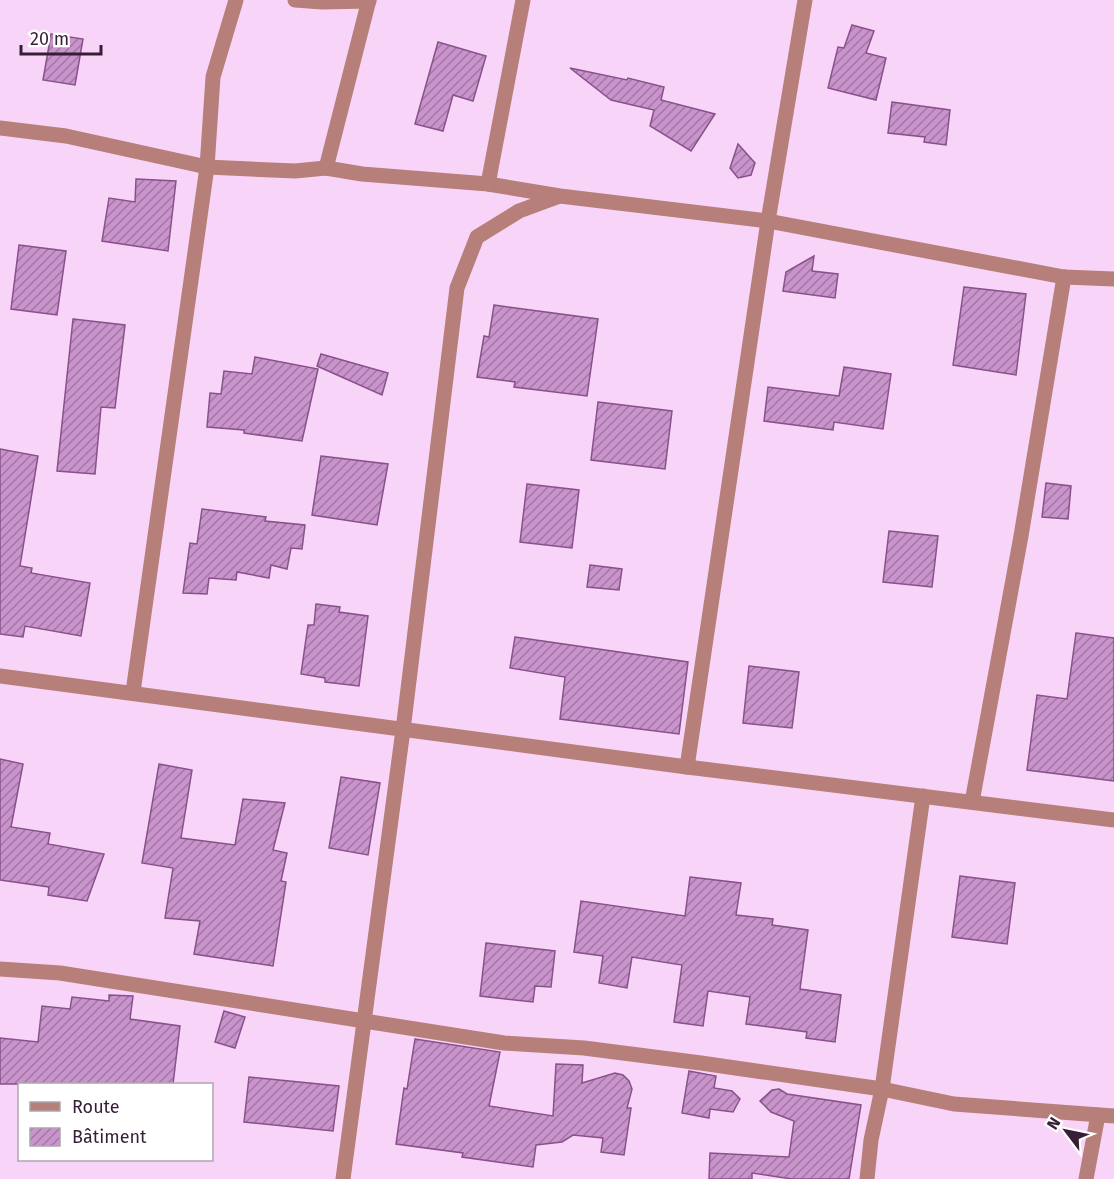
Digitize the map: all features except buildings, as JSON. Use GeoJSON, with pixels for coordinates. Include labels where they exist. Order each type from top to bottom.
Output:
{"type":"FeatureCollection","features":[{"type":"Feature","properties":{"kind":"street"},"geometry":{"type":"LineString","coordinates":[[133,692],[207,166],[213,77],[236,0]]}},
{"type":"Feature","properties":{"kind":"street"},"geometry":{"type":"LineString","coordinates":[[295,0],[322,2],[369,0],[326,168]]}},
{"type":"Feature","properties":{"kind":"street"},"geometry":{"type":"LineString","coordinates":[[488,184],[523,0]]}},
{"type":"Feature","properties":{"kind":"street"},"geometry":{"type":"LineString","coordinates":[[687,767],[768,221],[805,0]]}},
{"type":"Feature","properties":{"kind":"street"},"geometry":{"type":"LineString","coordinates":[[0,128],[66,136],[207,166],[296,171],[326,168],[362,174],[488,184],[560,196],[768,221],[1064,277],[1114,279]]}},
{"type":"Feature","properties":{"kind":"street"},"geometry":{"type":"LineString","coordinates":[[343,1179],[403,730],[457,288],[477,237],[519,211],[560,196]]}},
{"type":"Feature","properties":{"kind":"street"},"geometry":{"type":"LineString","coordinates":[[972,801],[1021,536],[1064,277]]}},
{"type":"Feature","properties":{"kind":"street"},"geometry":{"type":"LineString","coordinates":[[0,676],[687,767],[1114,820]]}},
{"type":"Feature","properties":{"kind":"street"},"geometry":{"type":"LineString","coordinates":[[867,1179],[871,1140],[882,1089],[923,796]]}},
{"type":"Feature","properties":{"kind":"street"},"geometry":{"type":"LineString","coordinates":[[0,969],[60,973],[504,1043],[584,1048],[882,1089],[954,1104],[1114,1116]]}},
{"type":"Feature","properties":{"kind":"street"},"geometry":{"type":"LineString","coordinates":[[1086,1179],[1098,1115]]}}]}
